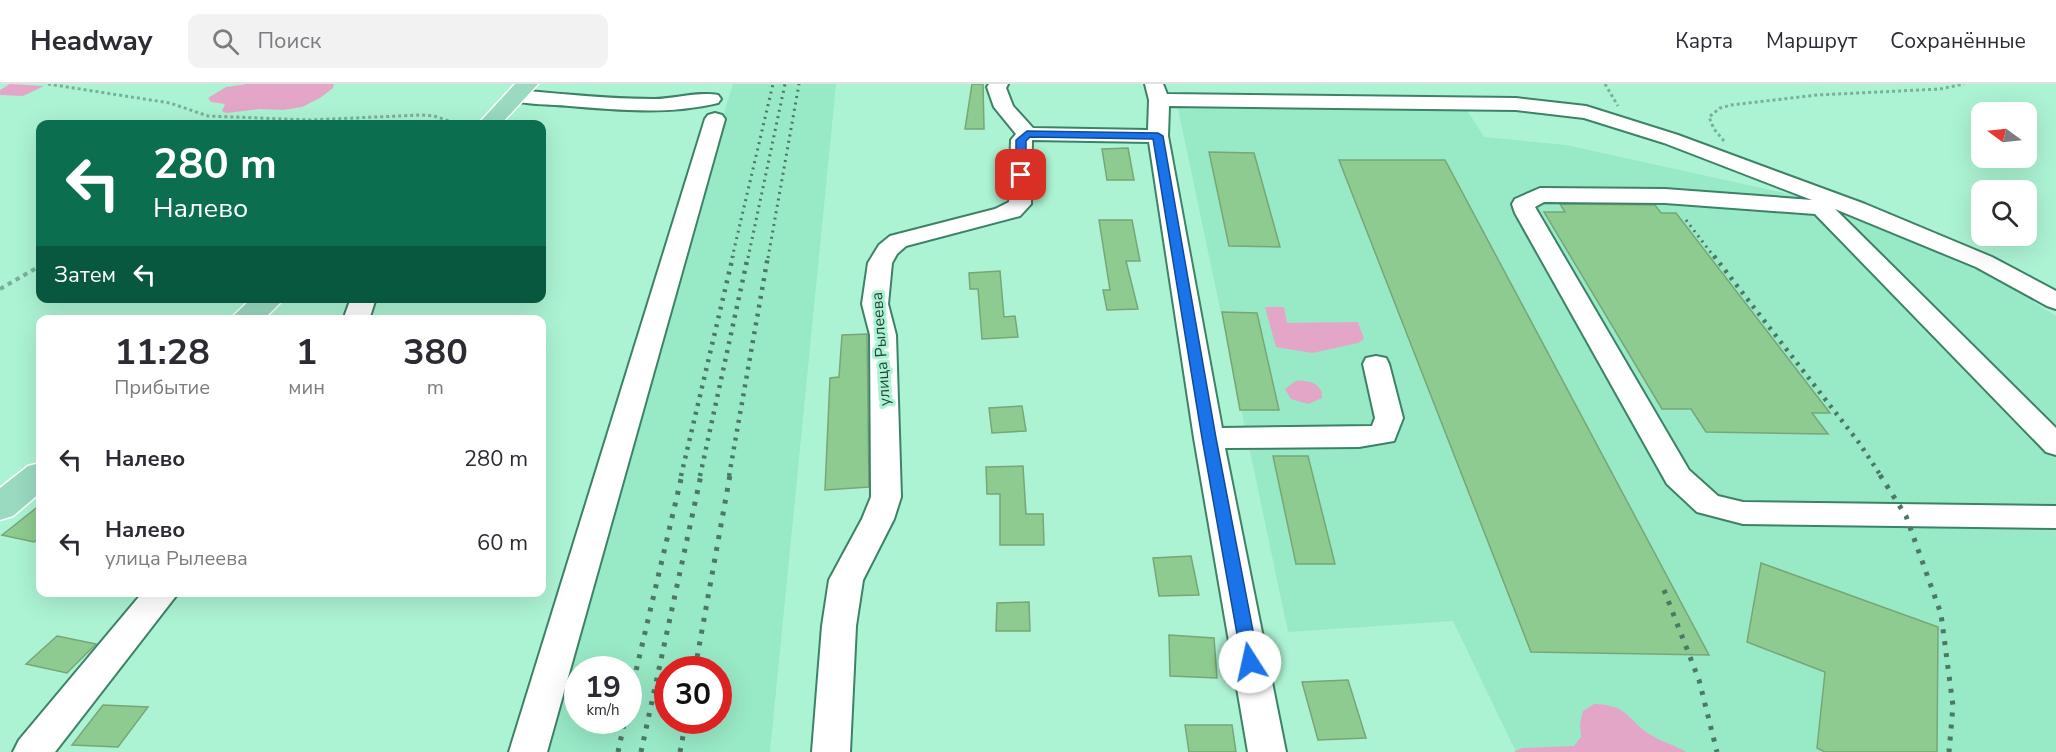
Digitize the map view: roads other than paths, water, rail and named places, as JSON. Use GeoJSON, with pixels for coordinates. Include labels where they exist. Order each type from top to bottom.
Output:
{"type":"FeatureCollection","features":[{"type":"Feature","properties":{"kind":"main road"},"geometry":{"type":"LineString","coordinates":[[493,120],[522,90]]}},
{"type":"Feature","properties":{"kind":"main road"},"geometry":{"type":"LineString","coordinates":[[250,315],[265,303]]}},
{"type":"Feature","properties":{"kind":"main road"},"geometry":{"type":"LineString","coordinates":[[0,507],[36,479]]}},
{"type":"Feature","properties":{"kind":"street"},"geometry":{"type":"LineString","coordinates":[[999,84],[996,87],[1005,108],[1027,134],[1158,136]]}},
{"type":"Feature","properties":{"kind":"street"},"geometry":{"type":"LineString","coordinates":[[522,90],[636,105],[673,105],[713,109],[528,752]]}},
{"type":"Feature","properties":{"kind":"street"},"geometry":{"type":"LineString","coordinates":[[1267,752],[1209,438],[1158,136],[1156,92],[1545,106],[1606,117],[1857,209],[1960,251],[2056,300]]}},
{"type":"Feature","properties":{"kind":"street","name":"улица Рылеева"},"geometry":{"type":"LineString","coordinates":[[831,752],[839,626],[846,580],[879,519],[886,497],[883,335],[875,304],[880,263],[887,250],[898,241],[1003,214],[1017,208],[1020,204],[1021,192],[1021,140],[1027,134]]}},
{"type":"Feature","properties":{"kind":"street"},"geometry":{"type":"LineString","coordinates":[[2056,445],[1823,209],[1806,205],[1665,196],[1540,195],[1522,204],[1678,477],[1708,504],[1743,513],[2056,517]]}},
{"type":"Feature","properties":{"kind":"street"},"geometry":{"type":"LineString","coordinates":[[1209,438],[1359,437],[1384,434],[1389,418],[1376,364]]}},
{"type":"Feature","properties":{"kind":"street"},"geometry":{"type":"LineString","coordinates":[[32,752],[159,597]]}},
{"type":"Feature","properties":{"kind":"railway"},"geometry":{"type":"LineString","coordinates":[[732,258],[773,84]]}},
{"type":"Feature","properties":{"kind":"railway"},"geometry":{"type":"LineString","coordinates":[[748,258],[785,84]]}},
{"type":"Feature","properties":{"kind":"railway"},"geometry":{"type":"LineString","coordinates":[[768,258],[799,84]]}},
{"type":"Feature","properties":{"kind":"railway"},"geometry":{"type":"LineString","coordinates":[[1686,220],[1715,258]]}},
{"type":"Feature","properties":{"kind":"railway"},"geometry":{"type":"LineString","coordinates":[[681,476],[733,256]]}},
{"type":"Feature","properties":{"kind":"railway"},"geometry":{"type":"LineString","coordinates":[[700,476],[748,256]]}},
{"type":"Feature","properties":{"kind":"railway"},"geometry":{"type":"LineString","coordinates":[[729,476],[768,256]]}},
{"type":"Feature","properties":{"kind":"railway"},"geometry":{"type":"LineString","coordinates":[[1714,256],[1860,444],[1881,476]]}},
{"type":"Feature","properties":{"kind":"railway"},"geometry":{"type":"LineString","coordinates":[[640,656],[682,475]]}},
{"type":"Feature","properties":{"kind":"railway"},"geometry":{"type":"LineString","coordinates":[[641,752],[701,475]]}},
{"type":"Feature","properties":{"kind":"railway"},"geometry":{"type":"LineString","coordinates":[[697,656],[730,475]]}},
{"type":"Feature","properties":{"kind":"railway"},"geometry":{"type":"LineString","coordinates":[[1880,475],[1906,516],[1941,614],[1953,706],[1949,752]]}},
{"type":"Feature","properties":{"kind":"railway"},"geometry":{"type":"LineString","coordinates":[[1664,590],[1699,680],[1717,752]]}},
{"type":"Feature","properties":{"kind":"railway"},"geometry":{"type":"LineString","coordinates":[[618,752],[622,734]]}},
{"type":"Feature","properties":{"kind":"railway"},"geometry":{"type":"LineString","coordinates":[[680,752],[683,734]]}}]}
